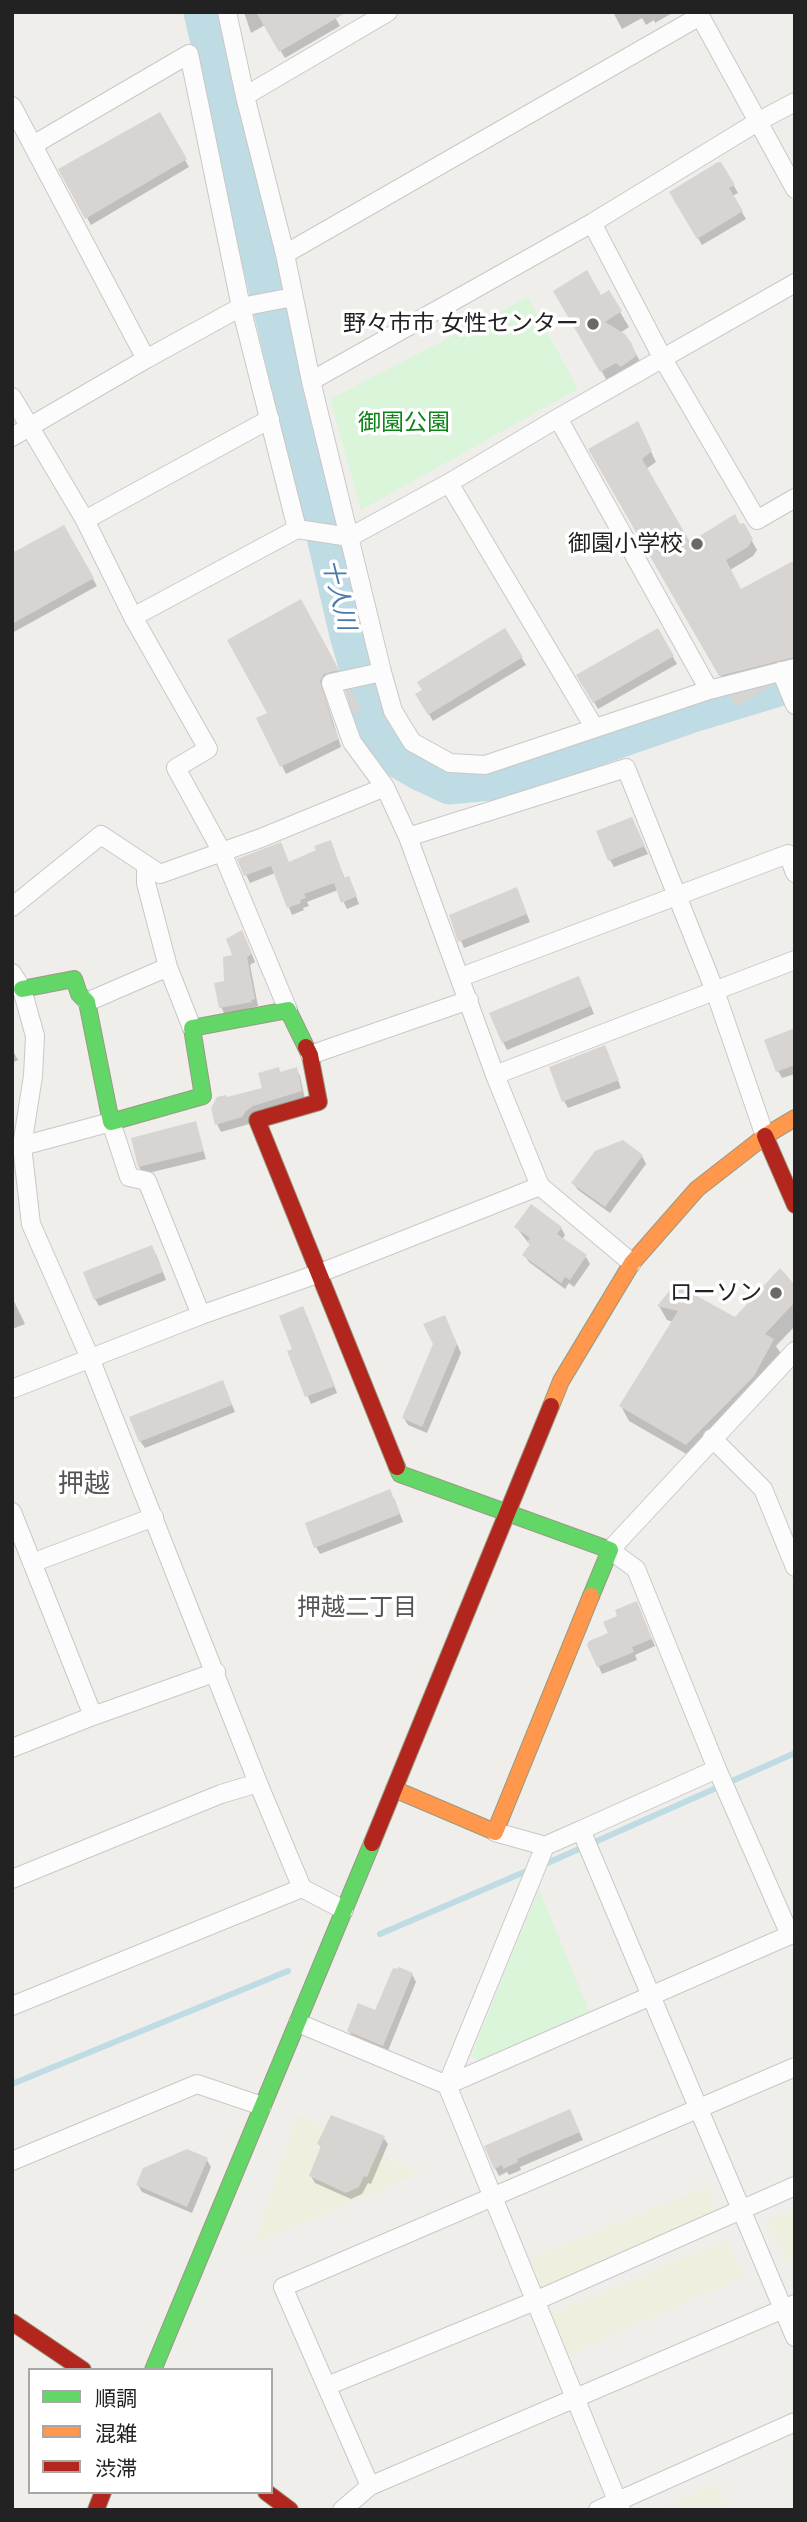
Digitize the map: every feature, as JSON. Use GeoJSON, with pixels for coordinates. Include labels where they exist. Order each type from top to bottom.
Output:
{"type":"FeatureCollection","features":[{"type":"Feature","properties":{"kind":"street"},"geometry":{"type":"LineString","coordinates":[[227,12],[285,254],[288,298],[311,381],[377,673],[393,711],[412,741],[450,763],[485,765],[709,690],[787,673],[795,705]]}},
{"type":"Feature","properties":{"kind":"street"},"geometry":{"type":"LineString","coordinates":[[245,96],[388,12]]}},
{"type":"Feature","properties":{"kind":"street"},"geometry":{"type":"LineString","coordinates":[[285,254],[699,14],[795,188]]}},
{"type":"Feature","properties":{"kind":"street"},"geometry":{"type":"LineString","coordinates":[[33,145],[189,54],[249,305],[270,419],[302,530]]}},
{"type":"Feature","properties":{"kind":"street"},"geometry":{"type":"LineString","coordinates":[[311,381],[592,223],[759,121],[795,102]]}},
{"type":"Feature","properties":{"kind":"street"},"geometry":{"type":"LineString","coordinates":[[12,106],[146,359]]}},
{"type":"Feature","properties":{"kind":"street"},"geometry":{"type":"LineString","coordinates":[[592,223],[663,359],[757,520],[795,498]]}},
{"type":"Feature","properties":{"kind":"street"},"geometry":{"type":"LineString","coordinates":[[133,617],[302,530],[345,536],[449,483],[795,283]]}},
{"type":"Feature","properties":{"kind":"street"},"geometry":{"type":"LineString","coordinates":[[12,437],[146,359],[249,305],[288,298]]}},
{"type":"Feature","properties":{"kind":"street"},"geometry":{"type":"LineString","coordinates":[[12,397],[85,520],[133,617],[208,749],[176,768],[222,852],[288,1010],[310,1055],[319,1102],[257,1120],[400,1474],[610,1550],[635,1569],[722,1779],[792,1934],[447,2085],[298,2024]]}},
{"type":"Feature","properties":{"kind":"street"},"geometry":{"type":"LineString","coordinates":[[558,418],[709,690]]}},
{"type":"Feature","properties":{"kind":"street"},"geometry":{"type":"LineString","coordinates":[[85,520],[270,419]]}},
{"type":"Feature","properties":{"kind":"street"},"geometry":{"type":"LineString","coordinates":[[449,483],[594,727]]}},
{"type":"Feature","properties":{"kind":"street"},"geometry":{"type":"LineString","coordinates":[[377,673],[331,683],[352,742],[385,786],[408,837],[495,1075],[540,1186],[632,1263]]}},
{"type":"Feature","properties":{"kind":"street"},"geometry":{"type":"LineString","coordinates":[[408,837],[626,768],[715,991],[765,1136],[795,1205]]}},
{"type":"Feature","properties":{"kind":"street"},"geometry":{"type":"LineString","coordinates":[[12,907],[101,835],[160,874],[385,786]]}},
{"type":"Feature","properties":{"kind":"street"},"geometry":{"type":"LineString","coordinates":[[461,977],[788,854],[795,873]]}},
{"type":"Feature","properties":{"kind":"street"},"geometry":{"type":"LineString","coordinates":[[22,1146],[203,1096],[192,1028],[168,967],[146,883],[146,865]]}},
{"type":"Feature","properties":{"kind":"street"},"geometry":{"type":"LineString","coordinates":[[495,1075],[795,960]]}},
{"type":"Feature","properties":{"kind":"street"},"geometry":{"type":"LineString","coordinates":[[87,1002],[168,967]]}},
{"type":"Feature","properties":{"kind":"street"},"geometry":{"type":"LineString","coordinates":[[201,1315],[147,1181],[128,1177],[111,1122],[87,1002],[79,994],[74,979],[17,981],[35,1036],[33,1076],[22,1146],[32,1224],[90,1358],[302,1888],[344,1910]]}},
{"type":"Feature","properties":{"kind":"street"},"geometry":{"type":"LineString","coordinates":[[310,1055],[469,1000]]}},
{"type":"Feature","properties":{"kind":"street"},"geometry":{"type":"LineString","coordinates":[[192,1028],[288,1010]]}},
{"type":"Feature","properties":{"kind":"street"},"geometry":{"type":"LineString","coordinates":[[154,2368],[508,1515],[561,1381],[632,1263],[697,1189],[765,1136],[795,1118]]}},
{"type":"Feature","properties":{"kind":"street"},"geometry":{"type":"LineString","coordinates":[[12,1389],[201,1315],[320,1273],[540,1186]]}},
{"type":"Feature","properties":{"kind":"street"},"geometry":{"type":"LineString","coordinates":[[495,1832],[610,1550],[795,1351]]}},
{"type":"Feature","properties":{"kind":"street"},"geometry":{"type":"LineString","coordinates":[[712,1438],[763,1489],[795,1567]]}},
{"type":"Feature","properties":{"kind":"street"},"geometry":{"type":"LineString","coordinates":[[12,1512],[93,1716]]}},
{"type":"Feature","properties":{"kind":"street"},"geometry":{"type":"LineString","coordinates":[[32,1563],[154,1517]]}},
{"type":"Feature","properties":{"kind":"street"},"geometry":{"type":"LineString","coordinates":[[12,1748],[216,1672]]}},
{"type":"Feature","properties":{"kind":"street"},"geometry":{"type":"LineString","coordinates":[[394,1789],[543,1850],[585,1839],[722,1779]]}},
{"type":"Feature","properties":{"kind":"street"},"geometry":{"type":"LineString","coordinates":[[12,1879],[221,1794],[258,1783]]}},
{"type":"Feature","properties":{"kind":"street"},"geometry":{"type":"LineString","coordinates":[[585,1839],[741,2211],[789,2307],[795,2337]]}},
{"type":"Feature","properties":{"kind":"street"},"geometry":{"type":"LineString","coordinates":[[543,1850],[447,2085],[619,2505]]}},
{"type":"Feature","properties":{"kind":"street"},"geometry":{"type":"LineString","coordinates":[[12,2006],[302,1888]]}},
{"type":"Feature","properties":{"kind":"street"},"geometry":{"type":"LineString","coordinates":[[370,2486],[283,2287],[795,2067]]}},
{"type":"Feature","properties":{"kind":"street"},"geometry":{"type":"LineString","coordinates":[[12,2161],[197,2084],[262,2106]]}},
{"type":"Feature","properties":{"kind":"street"},"geometry":{"type":"LineString","coordinates":[[327,2386],[535,2301],[795,2186]]}},
{"type":"Feature","properties":{"kind":"street"},"geometry":{"type":"LineString","coordinates":[[342,2510],[370,2486],[789,2307]]}},
{"type":"Feature","properties":{"kind":"street"},"geometry":{"type":"LineString","coordinates":[[12,2322],[80,2368]]}},
{"type":"Feature","properties":{"kind":"street"},"geometry":{"type":"LineString","coordinates":[[598,2510],[619,2505],[795,2422]]}},
{"type":"Feature","properties":{"kind":"street"},"geometry":{"type":"LineString","coordinates":[[269,2494],[290,2510]]}},
{"type":"Feature","properties":{"kind":"green space","name":"御園公園"},"geometry":{"type":"Polygon","coordinates":[[[528,297],[578,389],[361,510],[330,399],[528,297]]]}},
{"type":"Feature","properties":{"kind":"green space"},"geometry":{"type":"Polygon","coordinates":[[[539,1889],[590,2013],[478,2061],[471,2056],[539,1889]]]}},
{"type":"Feature","properties":{"kind":"green space"},"geometry":{"type":"Polygon","coordinates":[[[298,2114],[420,2174],[254,2243],[298,2114]]]}},
{"type":"Feature","properties":{"kind":"green space"},"geometry":{"type":"Polygon","coordinates":[[[708,2186],[720,2217],[543,2295],[527,2259],[708,2186]]]}},
{"type":"Feature","properties":{"kind":"green space"},"geometry":{"type":"Polygon","coordinates":[[[795,2208],[795,2258],[786,2262],[767,2220],[795,2208]]]}},
{"type":"Feature","properties":{"kind":"green space"},"geometry":{"type":"Polygon","coordinates":[[[728,2240],[744,2277],[568,2355],[552,2313],[728,2240]]]}},
{"type":"Feature","properties":{"kind":"green space"},"geometry":{"type":"Polygon","coordinates":[[[717,2483],[728,2510],[657,2510],[717,2483]]]}},
{"type":"Feature","properties":{"kind":"building"},"geometry":{"type":"Polygon","coordinates":[[[256,12],[347,12],[279,52],[256,12]]]}},
{"type":"Feature","properties":{"kind":"building"},"geometry":{"type":"Polygon","coordinates":[[[160,112],[187,159],[85,219],[58,169],[160,112]]]}},
{"type":"Feature","properties":{"kind":"building"},"geometry":{"type":"Polygon","coordinates":[[[721,162],[735,185],[729,188],[743,211],[697,239],[669,192],[721,162]]]}},
{"type":"Feature","properties":{"kind":"building","name":"野々市市 女性センター"},"geometry":{"type":"Polygon","coordinates":[[[587,270],[601,295],[609,290],[622,311],[605,322],[625,334],[636,356],[621,367],[616,363],[600,372],[553,291],[587,270]]]}},
{"type":"Feature","properties":{"kind":"building","name":"御園小学校"},"geometry":{"type":"Polygon","coordinates":[[[638,421],[652,451],[642,459],[690,542],[735,514],[740,524],[744,523],[753,539],[748,547],[726,560],[741,589],[795,560],[795,657],[719,676],[588,449],[638,421]]]}},
{"type":"Feature","properties":{"kind":"building"},"geometry":{"type":"Polygon","coordinates":[[[64,525],[94,578],[12,624],[12,553],[64,525]]]}},
{"type":"Feature","properties":{"kind":"building"},"geometry":{"type":"Polygon","coordinates":[[[301,599],[339,670],[324,674],[320,681],[339,739],[280,767],[256,718],[267,713],[227,640],[301,599]]]}},
{"type":"Feature","properties":{"kind":"building"},"geometry":{"type":"Polygon","coordinates":[[[505,628],[523,657],[428,715],[415,694],[422,690],[417,682],[505,628]]]}},
{"type":"Feature","properties":{"kind":"building"},"geometry":{"type":"Polygon","coordinates":[[[658,628],[674,656],[593,703],[576,675],[658,628]]]}},
{"type":"Feature","properties":{"kind":"building"},"geometry":{"type":"Polygon","coordinates":[[[773,685],[736,706],[730,696],[773,685]]]}},
{"type":"Feature","properties":{"kind":"building"},"geometry":{"type":"Polygon","coordinates":[[[351,690],[361,710],[354,714],[346,691],[351,690]]]}},
{"type":"Feature","properties":{"kind":"building"},"geometry":{"type":"Polygon","coordinates":[[[632,817],[645,846],[608,861],[596,831],[632,817]]]}},
{"type":"Feature","properties":{"kind":"building"},"geometry":{"type":"Polygon","coordinates":[[[331,840],[344,878],[349,876],[357,896],[341,903],[334,883],[304,894],[306,898],[300,900],[301,903],[287,908],[271,866],[244,876],[237,859],[281,842],[289,862],[316,850],[314,846],[331,840]]]}},
{"type":"Feature","properties":{"kind":"building"},"geometry":{"type":"Polygon","coordinates":[[[517,887],[527,914],[458,942],[449,915],[517,887]]]}},
{"type":"Feature","properties":{"kind":"building"},"geometry":{"type":"Polygon","coordinates":[[[242,930],[252,954],[247,957],[255,999],[251,1000],[252,1002],[219,1008],[214,983],[224,981],[223,957],[232,955],[226,939],[242,930]]]}},
{"type":"Feature","properties":{"kind":"building"},"geometry":{"type":"Polygon","coordinates":[[[579,976],[591,1006],[502,1043],[489,1013],[579,976]]]}},
{"type":"Feature","properties":{"kind":"building"},"geometry":{"type":"Polygon","coordinates":[[[795,1028],[795,1065],[776,1072],[764,1040],[795,1028]]]}},
{"type":"Feature","properties":{"kind":"building"},"geometry":{"type":"Polygon","coordinates":[[[605,1045],[619,1080],[562,1102],[549,1067],[605,1045]]]}},
{"type":"Feature","properties":{"kind":"building"},"geometry":{"type":"Polygon","coordinates":[[[279,1067],[280,1072],[297,1067],[302,1091],[253,1106],[242,1117],[215,1125],[211,1108],[217,1097],[262,1088],[258,1073],[279,1067]]]}},
{"type":"Feature","properties":{"kind":"building"},"geometry":{"type":"Polygon","coordinates":[[[196,1121],[204,1151],[138,1167],[131,1138],[196,1121]]]}},
{"type":"Feature","properties":{"kind":"building"},"geometry":{"type":"Polygon","coordinates":[[[623,1140],[643,1155],[605,1207],[571,1183],[595,1151],[623,1140]]]}},
{"type":"Feature","properties":{"kind":"building"},"geometry":{"type":"Polygon","coordinates":[[[531,1204],[562,1227],[557,1234],[587,1255],[570,1280],[565,1277],[561,1283],[522,1255],[530,1244],[527,1242],[530,1238],[514,1227],[531,1204]]]}},
{"type":"Feature","properties":{"kind":"building"},"geometry":{"type":"Polygon","coordinates":[[[152,1245],[163,1272],[94,1300],[83,1272],[152,1245]]]}},
{"type":"Feature","properties":{"kind":"building"},"geometry":{"type":"Polygon","coordinates":[[[780,1268],[795,1285],[795,1302],[765,1334],[774,1339],[754,1376],[686,1445],[619,1406],[678,1311],[657,1306],[675,1284],[735,1317],[780,1268]]]}},
{"type":"Feature","properties":{"kind":"building"},"geometry":{"type":"Polygon","coordinates":[[[303,1306],[335,1386],[305,1397],[287,1351],[292,1349],[279,1316],[303,1306]]]}},
{"type":"Feature","properties":{"kind":"building"},"geometry":{"type":"Polygon","coordinates":[[[445,1315],[457,1344],[422,1427],[402,1418],[433,1344],[423,1324],[445,1315]]]}},
{"type":"Feature","properties":{"kind":"building"},"geometry":{"type":"Polygon","coordinates":[[[223,1380],[232,1405],[139,1442],[129,1417],[223,1380]]]}},
{"type":"Feature","properties":{"kind":"building"},"geometry":{"type":"Polygon","coordinates":[[[390,1489],[400,1514],[314,1548],[305,1523],[390,1489]]]}},
{"type":"Feature","properties":{"kind":"building"},"geometry":{"type":"Polygon","coordinates":[[[637,1601],[652,1639],[632,1647],[634,1652],[597,1667],[587,1645],[589,1641],[608,1633],[603,1622],[617,1616],[615,1610],[637,1601]]]}},
{"type":"Feature","properties":{"kind":"building"},"geometry":{"type":"Polygon","coordinates":[[[399,1967],[413,1973],[383,2046],[347,2031],[358,2003],[375,2010],[393,1968],[399,1967]]]}},
{"type":"Feature","properties":{"kind":"building"},"geometry":{"type":"Polygon","coordinates":[[[570,2109],[580,2132],[517,2159],[518,2162],[503,2169],[502,2165],[494,2169],[484,2146],[570,2109]]]}},
{"type":"Feature","properties":{"kind":"building"},"geometry":{"type":"Polygon","coordinates":[[[331,2115],[385,2136],[367,2177],[364,2176],[359,2187],[346,2193],[309,2176],[321,2146],[317,2144],[331,2115]]]}},
{"type":"Feature","properties":{"kind":"building"},"geometry":{"type":"Polygon","coordinates":[[[187,2149],[208,2158],[187,2207],[136,2185],[143,2168],[187,2149]]]}},
{"type":"Feature","properties":{"kind":"waterway","name":"十人川"},"geometry":{"type":"LineString","coordinates":[[201,12],[347,635],[379,737],[395,759],[449,787],[500,782],[693,715],[795,684]]}},
{"type":"Feature","properties":{"kind":"waterway"},"geometry":{"type":"LineString","coordinates":[[543,1865],[795,1753]]}},
{"type":"Feature","properties":{"kind":"waterway"},"geometry":{"type":"LineString","coordinates":[[380,1934],[529,1870]]}},
{"type":"Feature","properties":{"kind":"waterway"},"geometry":{"type":"LineString","coordinates":[[12,2084],[288,1971]]}},
{"type":"Feature","properties":{"kind":"traffic: fast"},"geometry":{"type":"LineString","coordinates":[[22,989],[74,979],[79,994],[87,1002],[111,1122],[203,1096],[192,1028],[288,1010],[306,1047]]}},
{"type":"Feature","properties":{"kind":"traffic: fast"},"geometry":{"type":"LineString","coordinates":[[397,1467],[400,1474],[610,1550],[591,1596]]}},
{"type":"Feature","properties":{"kind":"traffic: fast"},"geometry":{"type":"LineString","coordinates":[[154,2368],[372,1843]]}},
{"type":"Feature","properties":{"kind":"traffic: slow"},"geometry":{"type":"LineString","coordinates":[[551,1406],[561,1381],[632,1263],[697,1189],[765,1136],[795,1118]]}},
{"type":"Feature","properties":{"kind":"traffic: slow"},"geometry":{"type":"LineString","coordinates":[[394,1789],[495,1832],[591,1596]]}},
{"type":"Feature","properties":{"kind":"traffic: jam"},"geometry":{"type":"LineString","coordinates":[[306,1047],[319,1102],[257,1120],[397,1467]]}},
{"type":"Feature","properties":{"kind":"traffic: jam"},"geometry":{"type":"LineString","coordinates":[[765,1136],[795,1205]]}},
{"type":"Feature","properties":{"kind":"traffic: jam"},"geometry":{"type":"LineString","coordinates":[[372,1843],[551,1406]]}},
{"type":"Feature","properties":{"kind":"traffic: jam"},"geometry":{"type":"LineString","coordinates":[[12,2322],[80,2368]]}},
{"type":"Feature","properties":{"kind":"traffic: jam"},"geometry":{"type":"LineString","coordinates":[[96,2510],[102,2494]]}},
{"type":"Feature","properties":{"kind":"traffic: jam"},"geometry":{"type":"LineString","coordinates":[[269,2494],[290,2510]]}},
{"type":"Feature","properties":{"kind":"place","name":"野々市市 女性センター"},"geometry":{"type":"Point","coordinates":[593,324]}},
{"type":"Feature","properties":{"kind":"place","name":"御園小学校"},"geometry":{"type":"Point","coordinates":[697,544]}},
{"type":"Feature","properties":{"kind":"place","name":"ローソン"},"geometry":{"type":"Point","coordinates":[776,1293]}},
{"type":"Feature","properties":{"kind":"district","name":"押越"},"geometry":{"type":"Point","coordinates":[84,1485]}},
{"type":"Feature","properties":{"kind":"district","name":"押越二丁目"},"geometry":{"type":"Point","coordinates":[357,1608]}}]}
